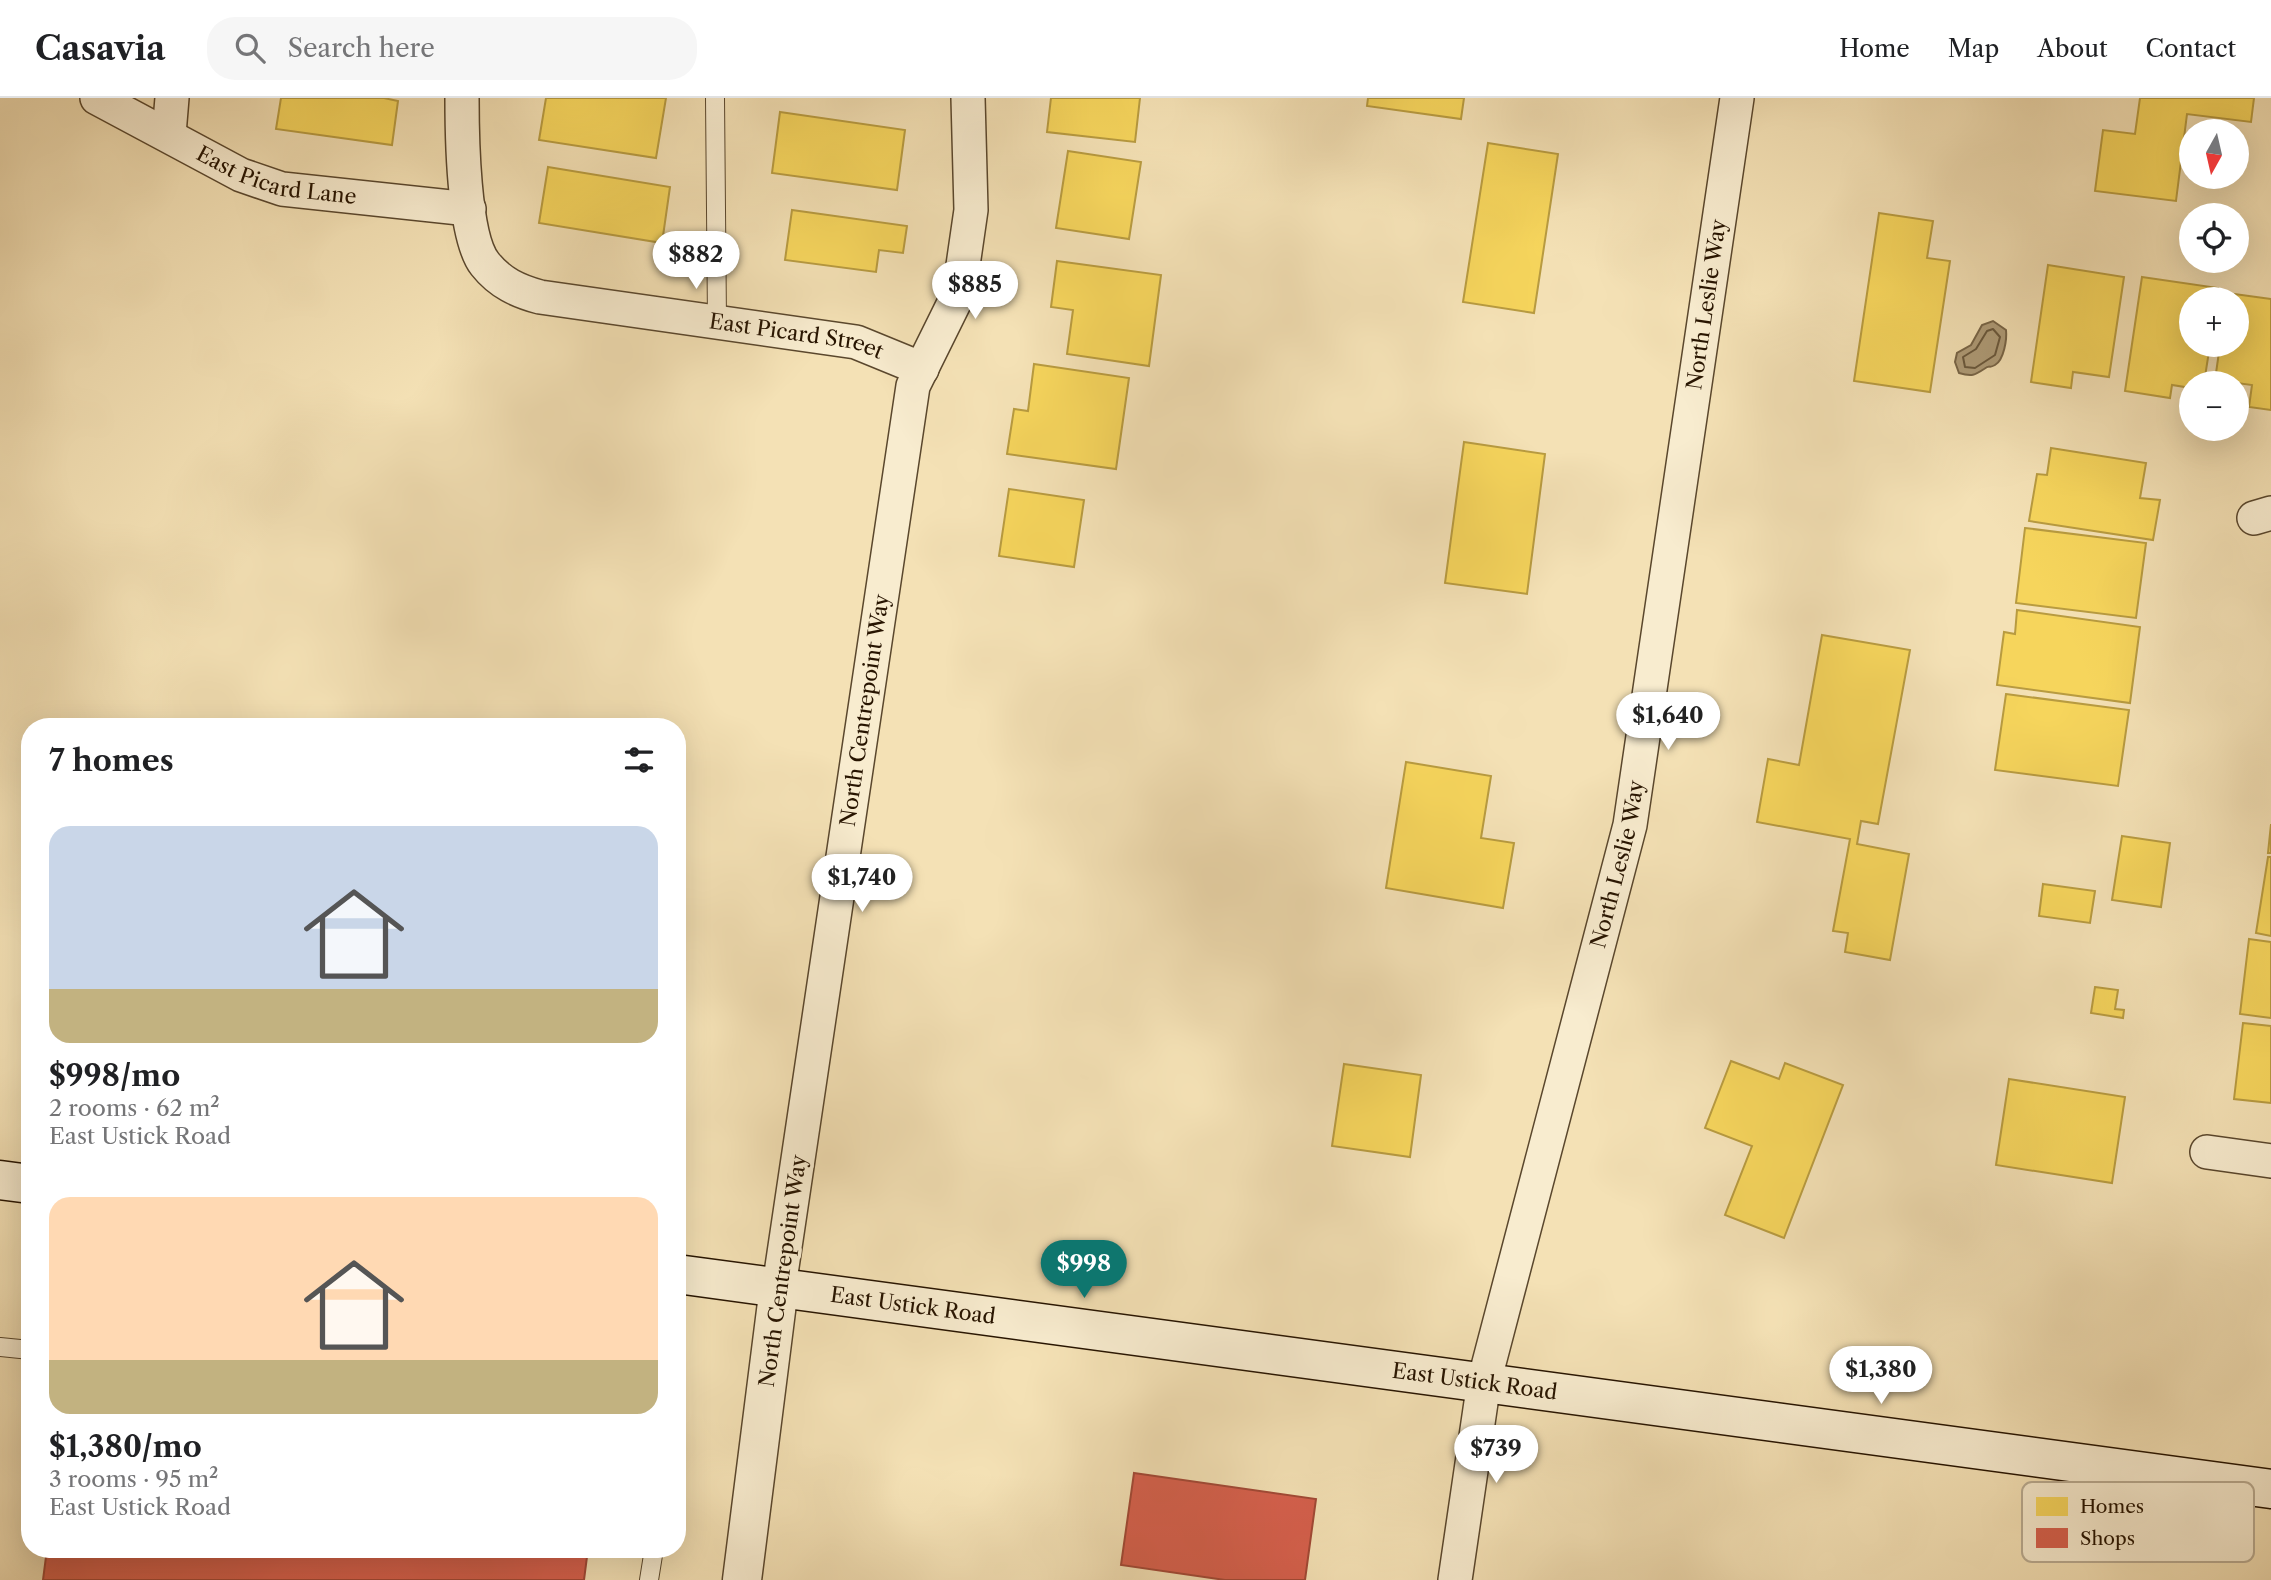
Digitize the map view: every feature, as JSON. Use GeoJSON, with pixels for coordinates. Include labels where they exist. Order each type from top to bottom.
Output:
{"type":"FeatureCollection","features":[{"type":"Feature","properties":{"kind":"main road"},"geometry":{"type":"LineString","coordinates":[[0,1180],[21,1183]]}},
{"type":"Feature","properties":{"kind":"main road","name":"East Ustick Road"},"geometry":{"type":"LineString","coordinates":[[686,1275],[2220,1482]]}},
{"type":"Feature","properties":{"kind":"main road","name":"North Centrepoint Way"},"geometry":{"type":"LineString","coordinates":[[742,1580],[779,1287]]}},
{"type":"Feature","properties":{"kind":"street","name":"East Picard Lane"},"geometry":{"type":"LineString","coordinates":[[97,98],[169,134],[241,175],[282,189],[469,209]]}},
{"type":"Feature","properties":{"kind":"street"},"geometry":{"type":"LineString","coordinates":[[169,134],[172,98]]}},
{"type":"Feature","properties":{"kind":"street","name":"East Picard Street"},"geometry":{"type":"LineString","coordinates":[[462,98],[469,209],[475,248],[485,264],[513,290],[540,297],[856,342],[922,369]]}},
{"type":"Feature","properties":{"kind":"street","name":"North Centrepoint Way"},"geometry":{"type":"LineString","coordinates":[[779,1287],[913,386],[959,293],[971,210],[968,98]]}},
{"type":"Feature","properties":{"kind":"street","name":"North Leslie Way"},"geometry":{"type":"LineString","coordinates":[[1455,1580],[1484,1382],[1630,825],[1737,98]]}},
{"type":"Feature","properties":{"kind":"street"},"geometry":{"type":"LineString","coordinates":[[2207,1152],[2271,1161]]}},
{"type":"Feature","properties":{"kind":"lane"},"geometry":{"type":"LineString","coordinates":[[715,98],[717,321]]}},
{"type":"Feature","properties":{"kind":"lane"},"geometry":{"type":"LineString","coordinates":[[0,1347],[21,1349]]}},
{"type":"Feature","properties":{"kind":"lane"},"geometry":{"type":"LineString","coordinates":[[649,1580],[653,1558]]}},
{"type":"Feature","properties":{"kind":"water"},"geometry":{"type":"Polygon","coordinates":[[[1993,321],[2006,330],[2001,359],[1976,374],[1959,373],[1955,362],[1957,353],[1971,345],[1982,325],[1993,321]]]}},
{"type":"Feature","properties":{"kind":"building: Homes"},"geometry":{"type":"Polygon","coordinates":[[[281,98],[384,98],[398,101],[392,145],[276,129],[281,98]]]}},
{"type":"Feature","properties":{"kind":"building: Homes"},"geometry":{"type":"Polygon","coordinates":[[[546,98],[666,98],[656,158],[539,140],[546,98]]]}},
{"type":"Feature","properties":{"kind":"building: Homes"},"geometry":{"type":"Polygon","coordinates":[[[1051,98],[1140,98],[1135,142],[1047,132],[1051,98]]]}},
{"type":"Feature","properties":{"kind":"building: Homes"},"geometry":{"type":"Polygon","coordinates":[[[1368,98],[1464,98],[1461,119],[1367,106],[1368,98]]]}},
{"type":"Feature","properties":{"kind":"building: Homes"},"geometry":{"type":"Polygon","coordinates":[[[2140,98],[2254,98],[2251,122],[2249,119],[2187,114],[2186,119],[2179,119],[2179,177],[2176,201],[2095,191],[2103,130],[2135,134],[2140,98]]]}},
{"type":"Feature","properties":{"kind":"building: Homes"},"geometry":{"type":"Polygon","coordinates":[[[780,112],[905,130],[897,190],[772,173],[780,112]]]}},
{"type":"Feature","properties":{"kind":"building: Homes"},"geometry":{"type":"Polygon","coordinates":[[[1488,143],[1558,154],[1534,313],[1463,302],[1488,143]]]}},
{"type":"Feature","properties":{"kind":"building: Homes"},"geometry":{"type":"Polygon","coordinates":[[[1068,151],[1141,162],[1129,239],[1056,228],[1068,151]]]}},
{"type":"Feature","properties":{"kind":"building: Homes"},"geometry":{"type":"Polygon","coordinates":[[[548,167],[670,187],[662,243],[539,223],[548,167]]]}},
{"type":"Feature","properties":{"kind":"building: Homes"},"geometry":{"type":"Polygon","coordinates":[[[792,210],[907,226],[903,253],[879,250],[876,272],[785,260],[792,210]]]}},
{"type":"Feature","properties":{"kind":"building: Homes"},"geometry":{"type":"Polygon","coordinates":[[[1879,213],[1933,221],[1927,258],[1950,261],[1930,392],[1854,381],[1879,213]]]}},
{"type":"Feature","properties":{"kind":"building: Homes"},"geometry":{"type":"Polygon","coordinates":[[[1057,261],[1161,275],[1149,366],[1067,354],[1073,310],[1051,307],[1057,261]]]}},
{"type":"Feature","properties":{"kind":"building: Homes"},"geometry":{"type":"Polygon","coordinates":[[[2048,265],[2124,277],[2109,377],[2073,372],[2071,388],[2031,382],[2048,265]]]}},
{"type":"Feature","properties":{"kind":"building: Homes"},"geometry":{"type":"Polygon","coordinates":[[[2142,277],[2211,287],[2179,287],[2179,357],[2208,357],[2206,371],[2179,371],[2179,386],[2172,385],[2170,398],[2125,391],[2142,277]]]}},
{"type":"Feature","properties":{"kind":"building: Homes"},"geometry":{"type":"Polygon","coordinates":[[[2249,296],[2271,299],[2271,410],[2249,407],[2252,385],[2249,385],[2249,371],[2216,371],[2218,357],[2249,357],[2249,296]]]}},
{"type":"Feature","properties":{"kind":"building: Homes"},"geometry":{"type":"Polygon","coordinates":[[[1034,364],[1129,378],[1116,469],[1007,454],[1014,409],[1028,411],[1034,364]]]}},
{"type":"Feature","properties":{"kind":"building: Homes"},"geometry":{"type":"Polygon","coordinates":[[[1464,442],[1545,454],[1527,594],[1445,583],[1464,442]]]}},
{"type":"Feature","properties":{"kind":"building: Homes"},"geometry":{"type":"Polygon","coordinates":[[[2051,448],[2146,463],[2140,498],[2160,500],[2153,540],[2029,521],[2037,474],[2047,475],[2051,448]]]}},
{"type":"Feature","properties":{"kind":"building: Homes"},"geometry":{"type":"Polygon","coordinates":[[[1009,489],[1084,500],[1074,567],[999,556],[1009,489]]]}},
{"type":"Feature","properties":{"kind":"building: Homes"},"geometry":{"type":"Polygon","coordinates":[[[2025,528],[2146,543],[2136,618],[2016,603],[2025,528]]]}},
{"type":"Feature","properties":{"kind":"building: Homes"},"geometry":{"type":"Polygon","coordinates":[[[2017,610],[2140,627],[2130,703],[1997,685],[2004,632],[2015,634],[2017,610]]]}},
{"type":"Feature","properties":{"kind":"building: Homes"},"geometry":{"type":"Polygon","coordinates":[[[1822,635],[1910,650],[1878,824],[1861,821],[1857,844],[1909,854],[1890,960],[1845,952],[1848,933],[1833,931],[1850,839],[1757,822],[1768,759],[1799,765],[1822,635]]]}},
{"type":"Feature","properties":{"kind":"building: Homes"},"geometry":{"type":"Polygon","coordinates":[[[2006,694],[2129,710],[2118,786],[1995,770],[2006,694]]]}},
{"type":"Feature","properties":{"kind":"building: Homes"},"geometry":{"type":"Polygon","coordinates":[[[1406,762],[1491,776],[1481,838],[1514,843],[1503,908],[1386,888],[1406,762]]]}},
{"type":"Feature","properties":{"kind":"building: Homes"},"geometry":{"type":"Polygon","coordinates":[[[2271,824],[2271,853],[2268,853],[2271,824]]]}},
{"type":"Feature","properties":{"kind":"building: Homes"},"geometry":{"type":"Polygon","coordinates":[[[2122,836],[2170,843],[2161,907],[2112,900],[2122,836]]]}},
{"type":"Feature","properties":{"kind":"building: Homes"},"geometry":{"type":"Polygon","coordinates":[[[2268,857],[2271,857],[2271,936],[2256,933],[2268,857]]]}},
{"type":"Feature","properties":{"kind":"building: Homes"},"geometry":{"type":"Polygon","coordinates":[[[2043,884],[2095,891],[2090,923],[2039,916],[2043,884]]]}},
{"type":"Feature","properties":{"kind":"building: Homes"},"geometry":{"type":"Polygon","coordinates":[[[2249,939],[2271,942],[2271,1018],[2240,1014],[2249,939]]]}},
{"type":"Feature","properties":{"kind":"building: Homes"},"geometry":{"type":"Polygon","coordinates":[[[2095,987],[2118,990],[2115,1009],[2124,1010],[2123,1018],[2091,1013],[2095,987]]]}},
{"type":"Feature","properties":{"kind":"building: Homes"},"geometry":{"type":"Polygon","coordinates":[[[2243,1023],[2271,1026],[2271,1103],[2234,1099],[2243,1023]]]}},
{"type":"Feature","properties":{"kind":"building: Homes"},"geometry":{"type":"Polygon","coordinates":[[[1731,1061],[1779,1079],[1785,1063],[1843,1085],[1784,1238],[1725,1215],[1752,1146],[1705,1128],[1731,1061]]]}},
{"type":"Feature","properties":{"kind":"building: Homes"},"geometry":{"type":"Polygon","coordinates":[[[1344,1064],[1421,1075],[1410,1157],[1332,1146],[1344,1064]]]}},
{"type":"Feature","properties":{"kind":"building: Homes"},"geometry":{"type":"Polygon","coordinates":[[[2009,1079],[2125,1097],[2112,1183],[1996,1165],[2009,1079]]]}},
{"type":"Feature","properties":{"kind":"building: Shops"},"geometry":{"type":"Polygon","coordinates":[[[1134,1473],[1316,1499],[1305,1580],[1225,1580],[1121,1565],[1134,1473]]]}},
{"type":"Feature","properties":{"kind":"building: Shops"},"geometry":{"type":"Polygon","coordinates":[[[46,1558],[587,1558],[584,1580],[43,1580],[46,1558]]]}}]}
